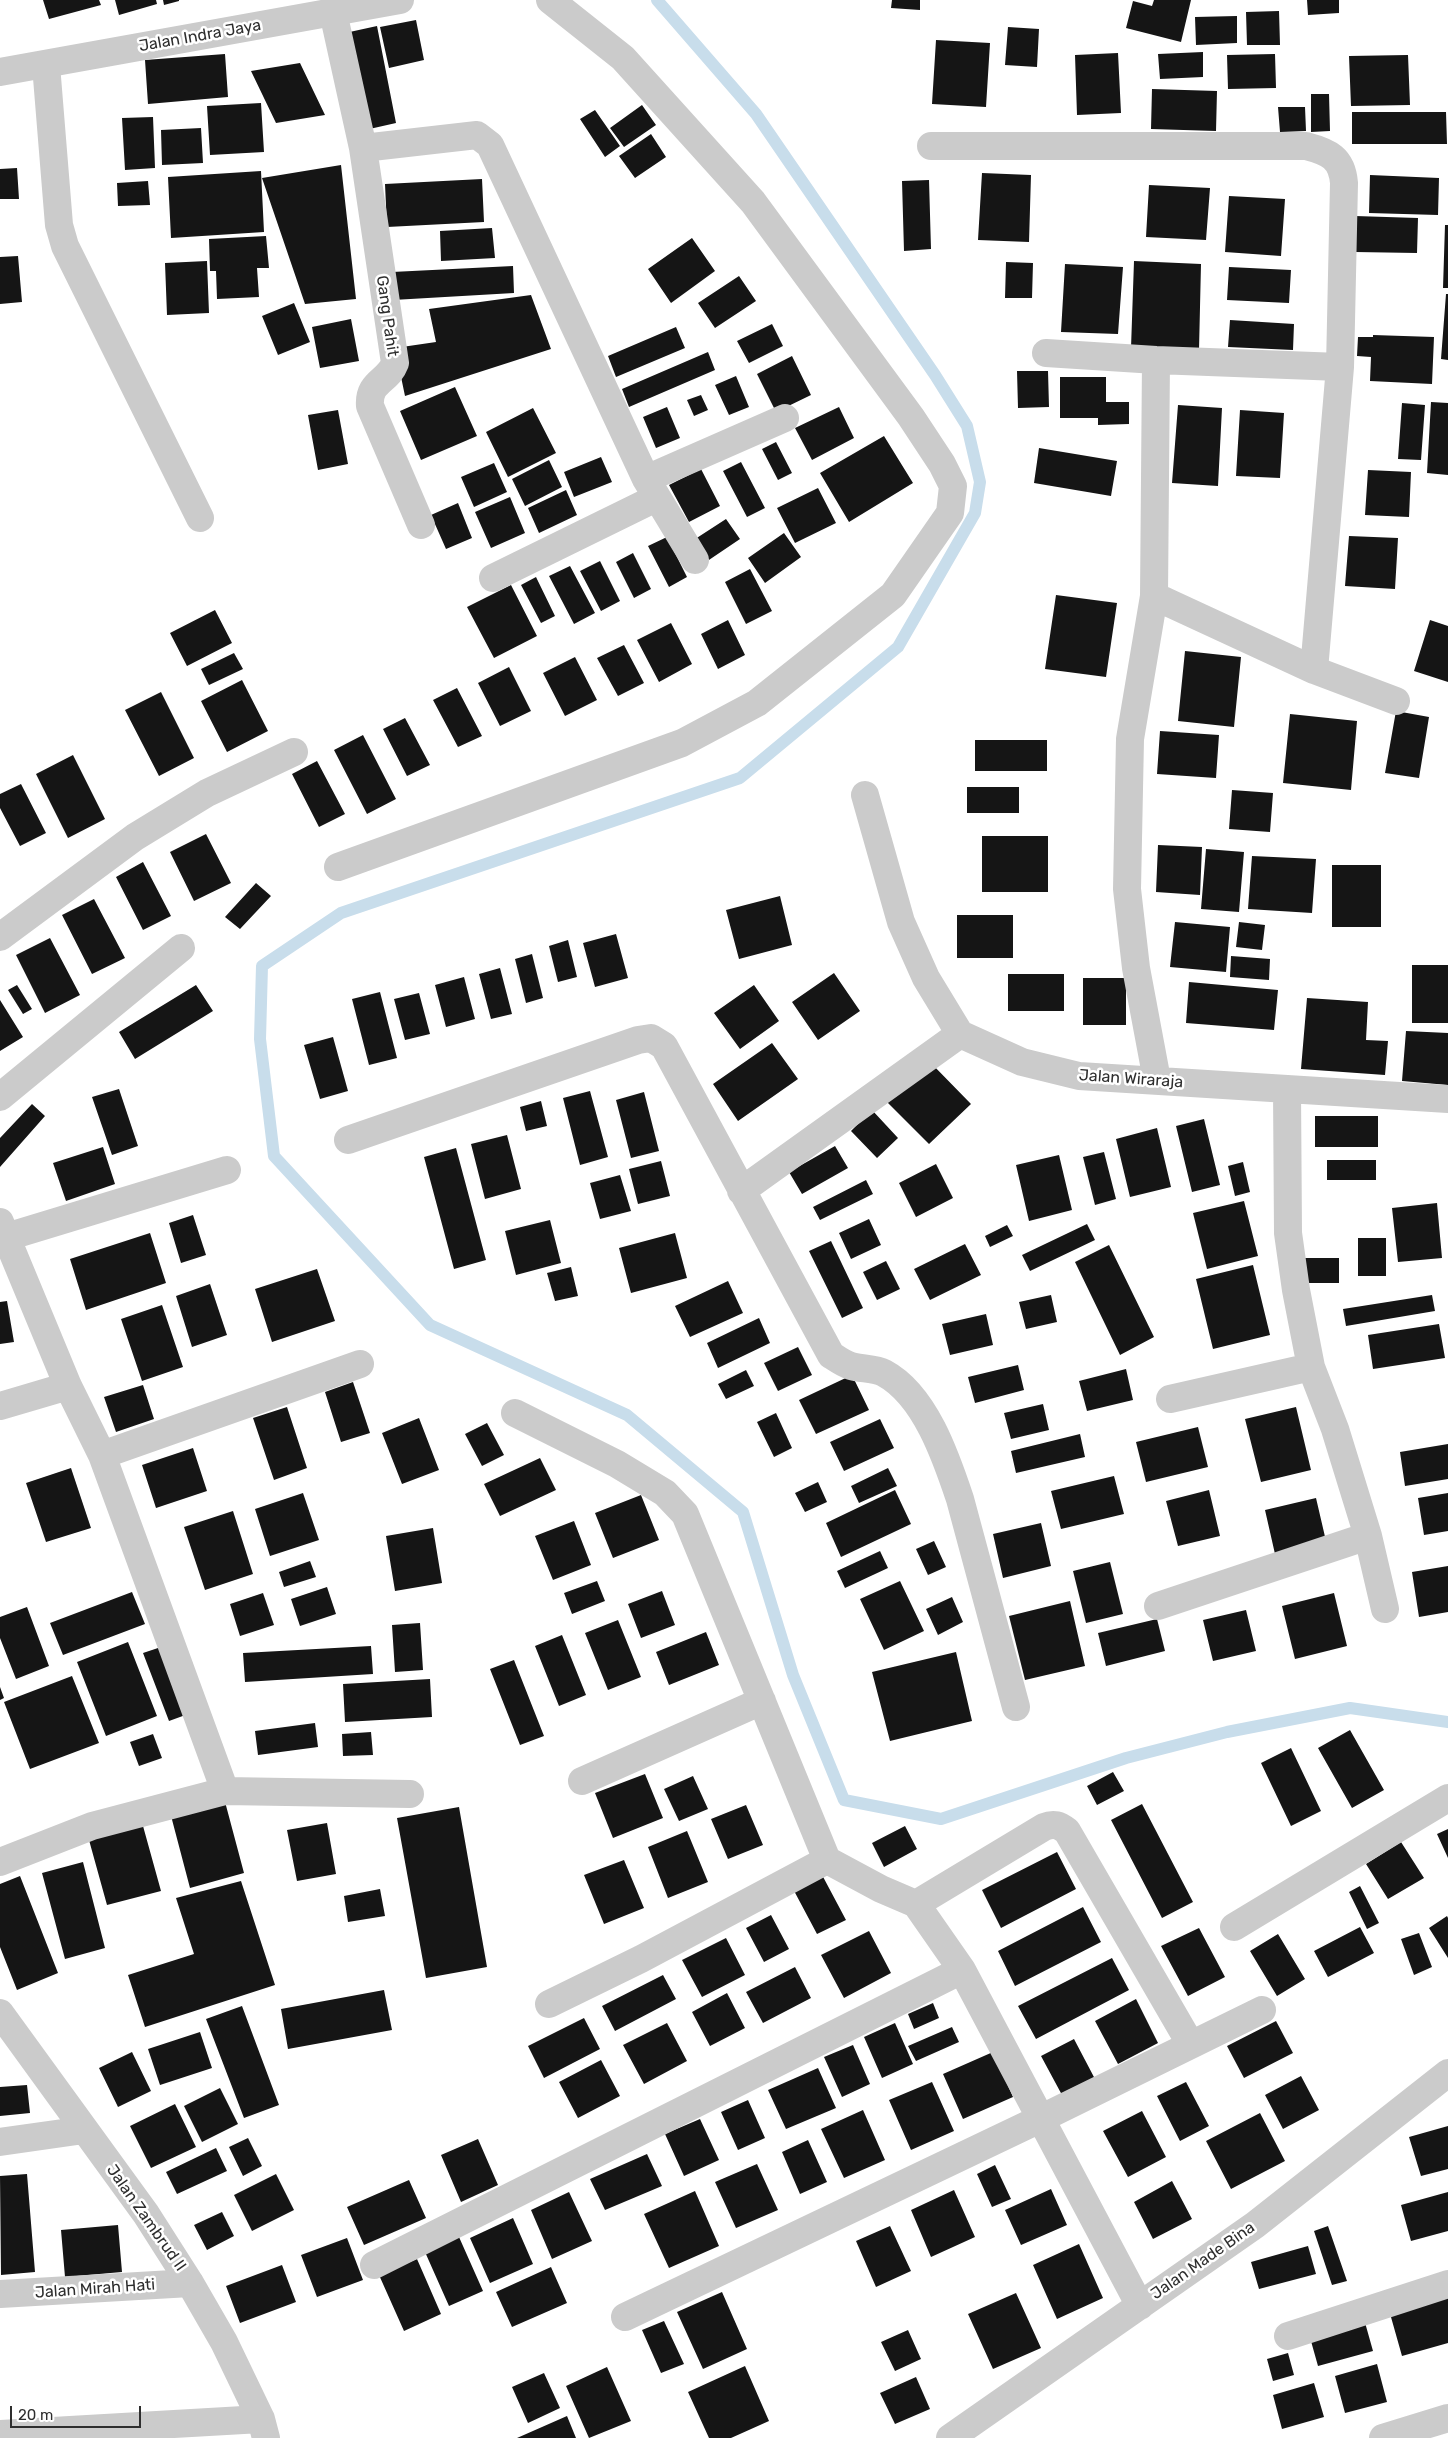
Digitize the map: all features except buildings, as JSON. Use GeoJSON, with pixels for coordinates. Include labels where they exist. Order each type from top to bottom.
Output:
{"type":"FeatureCollection","features":[{"type":"Feature","properties":{"kind":"street","name":"Jalan Indra Jaya"},"geometry":{"type":"LineString","coordinates":[[0,72],[400,0]]}},
{"type":"Feature","properties":{"kind":"street"},"geometry":{"type":"LineString","coordinates":[[338,867],[682,743],[757,703],[893,595],[950,513],[953,486],[942,464],[911,417],[753,202],[623,58],[550,0]]}},
{"type":"Feature","properties":{"kind":"street","name":"Gang Pahit"},"geometry":{"type":"LineString","coordinates":[[333,12],[363,148],[394,363],[392,371],[374,386],[369,397],[370,406],[421,525]]}},
{"type":"Feature","properties":{"kind":"street"},"geometry":{"type":"LineString","coordinates":[[46,65],[59,225],[65,246],[200,518]]}},
{"type":"Feature","properties":{"kind":"street"},"geometry":{"type":"LineString","coordinates":[[363,148],[477,135],[490,145],[651,488],[695,560]]}},
{"type":"Feature","properties":{"kind":"street"},"geometry":{"type":"LineString","coordinates":[[931,146],[1306,146],[1327,153],[1337,161],[1343,170],[1344,183],[1340,367],[1314,670]]}},
{"type":"Feature","properties":{"kind":"street"},"geometry":{"type":"LineString","coordinates":[[1046,353],[1156,360],[1340,367]]}},
{"type":"Feature","properties":{"kind":"street"},"geometry":{"type":"LineString","coordinates":[[1156,360],[1154,596],[1130,739],[1127,889],[1136,968],[1157,1080]]}},
{"type":"Feature","properties":{"kind":"street"},"geometry":{"type":"LineString","coordinates":[[493,578],[651,488],[785,418]]}},
{"type":"Feature","properties":{"kind":"street"},"geometry":{"type":"LineString","coordinates":[[1154,596],[1314,670],[1396,701]]}},
{"type":"Feature","properties":{"kind":"street"},"geometry":{"type":"LineString","coordinates":[[0,937],[135,837],[207,793],[294,752]]}},
{"type":"Feature","properties":{"kind":"street"},"geometry":{"type":"LineString","coordinates":[[741,1191],[960,1034],[926,978],[901,922],[865,795]]}},
{"type":"Feature","properties":{"kind":"street"},"geometry":{"type":"LineString","coordinates":[[0,1097],[181,948]]}},
{"type":"Feature","properties":{"kind":"street","name":"Jalan Wiraraja"},"geometry":{"type":"LineString","coordinates":[[960,1034],[1022,1062],[1079,1076],[1157,1080],[1287,1091],[1448,1099]]}},
{"type":"Feature","properties":{"kind":"street"},"geometry":{"type":"LineString","coordinates":[[348,1140],[619,1046],[651,1038],[664,1046],[671,1055],[741,1191],[831,1355],[848,1366],[882,1372],[900,1383],[926,1417],[951,1471],[960,1499],[1016,1707]]}},
{"type":"Feature","properties":{"kind":"street"},"geometry":{"type":"LineString","coordinates":[[1287,1091],[1288,1233],[1296,1290],[1311,1367],[1335,1429],[1368,1536],[1386,1609]]}},
{"type":"Feature","properties":{"kind":"street"},"geometry":{"type":"LineString","coordinates":[[225,1791],[102,1455],[68,1386],[2,1233],[227,1170]]}},
{"type":"Feature","properties":{"kind":"street"},"geometry":{"type":"LineString","coordinates":[[102,1455],[360,1364]]}},
{"type":"Feature","properties":{"kind":"street"},"geometry":{"type":"LineString","coordinates":[[1170,1399],[1311,1367]]}},
{"type":"Feature","properties":{"kind":"street"},"geometry":{"type":"LineString","coordinates":[[0,1406],[68,1386]]}},
{"type":"Feature","properties":{"kind":"street"},"geometry":{"type":"LineString","coordinates":[[515,1413],[617,1464],[665,1493],[684,1514],[827,1860],[881,1889],[916,1904],[962,1970],[1140,2306]]}},
{"type":"Feature","properties":{"kind":"street"},"geometry":{"type":"LineString","coordinates":[[1158,1606],[1368,1536]]}},
{"type":"Feature","properties":{"kind":"street"},"geometry":{"type":"LineString","coordinates":[[582,1782],[762,1701]]}},
{"type":"Feature","properties":{"kind":"street"},"geometry":{"type":"LineString","coordinates":[[0,1862],[92,1826],[225,1791],[410,1794]]}},
{"type":"Feature","properties":{"kind":"street"},"geometry":{"type":"LineString","coordinates":[[1234,1927],[1448,1798]]}},
{"type":"Feature","properties":{"kind":"street"},"geometry":{"type":"LineString","coordinates":[[916,1904],[1044,1827],[1052,1824],[1059,1825],[1067,1831],[1191,2045]]}},
{"type":"Feature","properties":{"kind":"street"},"geometry":{"type":"LineString","coordinates":[[548,2004],[641,1959],[827,1860]]}},
{"type":"Feature","properties":{"kind":"street"},"geometry":{"type":"LineString","coordinates":[[374,2265],[962,1970]]}},
{"type":"Feature","properties":{"kind":"street"},"geometry":{"type":"LineString","coordinates":[[625,2317],[1042,2118],[1262,2010]]}},
{"type":"Feature","properties":{"kind":"street","name":"Jalan Zambrud II"},"geometry":{"type":"LineString","coordinates":[[0,2014],[146,2214],[190,2283],[224,2342],[263,2429]]}},
{"type":"Feature","properties":{"kind":"street","name":"Jalan Made Bina"},"geometry":{"type":"LineString","coordinates":[[950,2438],[1255,2225],[1448,2073]]}},
{"type":"Feature","properties":{"kind":"street"},"geometry":{"type":"LineString","coordinates":[[0,2142],[84,2130]]}},
{"type":"Feature","properties":{"kind":"street","name":"Jalan Mirah Hati"},"geometry":{"type":"LineString","coordinates":[[0,2294],[190,2283]]}},
{"type":"Feature","properties":{"kind":"street"},"geometry":{"type":"LineString","coordinates":[[1288,2336],[1448,2284]]}},
{"type":"Feature","properties":{"kind":"street"},"geometry":{"type":"LineString","coordinates":[[1383,2438],[1448,2418]]}},
{"type":"Feature","properties":{"kind":"street"},"geometry":{"type":"LineString","coordinates":[[0,2434],[263,2429]]}},
{"type":"Feature","properties":{"kind":"waterway"},"geometry":{"type":"LineString","coordinates":[[657,0],[756,114],[935,375],[967,426],[980,482],[975,513],[898,647],[740,778],[341,913],[262,966],[260,1039],[274,1156],[430,1325],[627,1415],[743,1512],[793,1675],[844,1800],[941,1819],[1126,1758],[1227,1732],[1350,1708],[1448,1722]]}}]}
